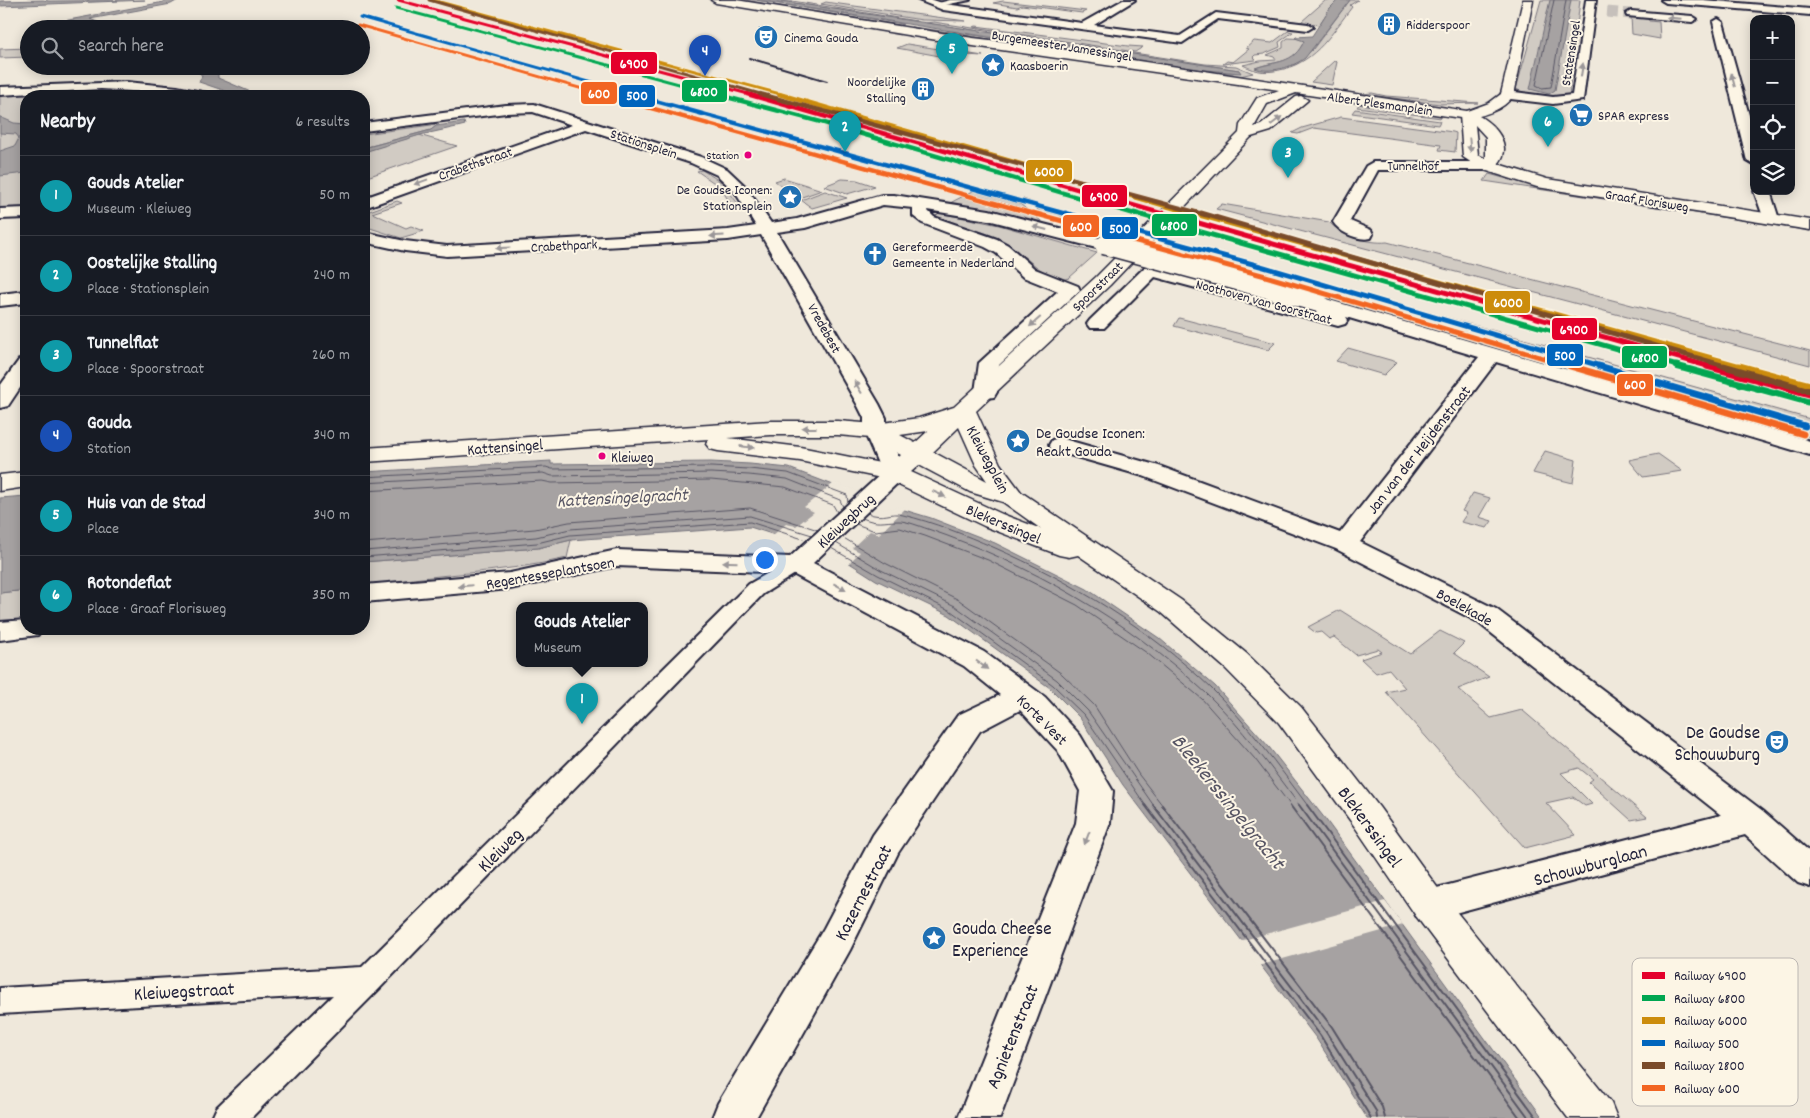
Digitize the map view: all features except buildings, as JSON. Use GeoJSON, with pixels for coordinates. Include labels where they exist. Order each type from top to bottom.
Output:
{"type":"FeatureCollection","features":[{"type":"Feature","properties":{"kind":"main road"},"geometry":{"type":"LineString","coordinates":[[1467,120],[1471,157],[1487,166],[1494,160],[1496,145],[1493,132],[1485,124],[1504,105],[1528,0]]}},
{"type":"Feature","properties":{"kind":"main road","name":"Burgemeester Jamessingel"},"geometry":{"type":"LineString","coordinates":[[710,1],[973,42],[1093,58],[1297,95]]}},
{"type":"Feature","properties":{"kind":"main road","name":"Burgemeester Jamessingel"},"geometry":{"type":"LineString","coordinates":[[710,1],[1017,55],[1276,96]]}},
{"type":"Feature","properties":{"kind":"main road"},"geometry":{"type":"LineString","coordinates":[[1017,55],[1015,52],[1020,50],[1040,50]]}},
{"type":"Feature","properties":{"kind":"main road"},"geometry":{"type":"LineString","coordinates":[[1074,64],[1091,63],[1093,58]]}},
{"type":"Feature","properties":{"kind":"main road","name":"Albert Plesmanplein"},"geometry":{"type":"LineString","coordinates":[[1276,96],[1297,95],[1485,124]]}},
{"type":"Feature","properties":{"kind":"main road","name":"Spoorstraat"},"geometry":{"type":"LineString","coordinates":[[964,411],[1103,281],[1246,134],[1266,128],[1297,95]]}},
{"type":"Feature","properties":{"kind":"main road","name":"Spoorstraat"},"geometry":{"type":"LineString","coordinates":[[1246,134],[1247,125],[1262,101],[1276,96]]}},
{"type":"Feature","properties":{"kind":"main road","name":"Albert Plesmanplein"},"geometry":{"type":"LineString","coordinates":[[1467,120],[1504,105]]}},
{"type":"Feature","properties":{"kind":"main road","name":"Graaf Florisweg"},"geometry":{"type":"LineString","coordinates":[[1487,166],[1514,177],[1547,184],[1810,225]]}},
{"type":"Feature","properties":{"kind":"main road","name":"Kleiwegplein"},"geometry":{"type":"LineString","coordinates":[[876,431],[922,425],[964,411]]}},
{"type":"Feature","properties":{"kind":"main road","name":"Kleiwegplein"},"geometry":{"type":"LineString","coordinates":[[895,474],[964,411]]}},
{"type":"Feature","properties":{"kind":"main road","name":"Kleiwegplein"},"geometry":{"type":"LineString","coordinates":[[964,411],[985,458],[1012,497]]}},
{"type":"Feature","properties":{"kind":"main road","name":"Kattensingel"},"geometry":{"type":"LineString","coordinates":[[370,455],[771,428],[838,428],[876,431]]}},
{"type":"Feature","properties":{"kind":"main road","name":"Kleiwegplein"},"geometry":{"type":"LineString","coordinates":[[876,431],[979,487],[1012,497]]}},
{"type":"Feature","properties":{"kind":"main road","name":"Kattensingel"},"geometry":{"type":"LineString","coordinates":[[646,436],[800,454],[867,466],[895,474]]}},
{"type":"Feature","properties":{"kind":"main road","name":"Blekerssingel"},"geometry":{"type":"LineString","coordinates":[[895,474],[993,520],[1114,566]]}},
{"type":"Feature","properties":{"kind":"main road"},"geometry":{"type":"LineString","coordinates":[[0,482],[20,480]]}},
{"type":"Feature","properties":{"kind":"main road","name":"Blekerssingel"},"geometry":{"type":"LineString","coordinates":[[1012,497],[1195,624],[1236,661],[1290,716],[1367,817],[1429,905],[1595,1118]]}},
{"type":"Feature","properties":{"kind":"street"},"geometry":{"type":"LineString","coordinates":[[923,0],[939,4],[943,7],[1086,25],[1092,28],[1182,40],[1216,16],[1308,27]]}},
{"type":"Feature","properties":{"kind":"street"},"geometry":{"type":"LineString","coordinates":[[939,4],[966,0]]}},
{"type":"Feature","properties":{"kind":"street"},"geometry":{"type":"LineString","coordinates":[[1086,25],[1130,0]]}},
{"type":"Feature","properties":{"kind":"street"},"geometry":{"type":"LineString","coordinates":[[1666,0],[1810,12]]}},
{"type":"Feature","properties":{"kind":"street","name":"Statensingel"},"geometry":{"type":"LineString","coordinates":[[1504,105],[1572,100],[1578,97],[1594,7]]}},
{"type":"Feature","properties":{"kind":"street"},"geometry":{"type":"LineString","coordinates":[[1631,14],[1733,23]]}},
{"type":"Feature","properties":{"kind":"street"},"geometry":{"type":"LineString","coordinates":[[1718,22],[1751,150]]}},
{"type":"Feature","properties":{"kind":"street"},"geometry":{"type":"LineString","coordinates":[[86,86],[97,75]]}},
{"type":"Feature","properties":{"kind":"street"},"geometry":{"type":"LineString","coordinates":[[0,91],[86,86],[150,87],[167,90]]}},
{"type":"Feature","properties":{"kind":"street","name":"Stationsplein"},"geometry":{"type":"LineString","coordinates":[[370,126],[522,108],[538,109],[696,160],[722,172],[740,189],[766,229]]}},
{"type":"Feature","properties":{"kind":"street","name":"Crabethstraat"},"geometry":{"type":"LineString","coordinates":[[370,201],[586,124]]}},
{"type":"Feature","properties":{"kind":"street","name":"Tunnelhof"},"geometry":{"type":"LineString","coordinates":[[1365,234],[1346,227],[1341,222],[1373,166],[1487,166]]}},
{"type":"Feature","properties":{"kind":"street"},"geometry":{"type":"LineString","coordinates":[[1763,195],[1771,219]]}},
{"type":"Feature","properties":{"kind":"street","name":"Noothoven van Goorstraat"},"geometry":{"type":"LineString","coordinates":[[766,229],[799,224],[882,200],[924,203],[989,215],[1319,303],[1810,448]]}},
{"type":"Feature","properties":{"kind":"street","name":"Spoorstraat"},"geometry":{"type":"LineString","coordinates":[[924,203],[919,210],[921,216],[991,243],[1002,249],[1029,273],[1071,290],[989,362],[986,392]]}},
{"type":"Feature","properties":{"kind":"street"},"geometry":{"type":"LineString","coordinates":[[0,214],[20,213]]}},
{"type":"Feature","properties":{"kind":"street","name":"Crabethpark"},"geometry":{"type":"LineString","coordinates":[[370,238],[416,250],[447,250],[728,235],[766,229]]}},
{"type":"Feature","properties":{"kind":"street","name":"Vredebest"},"geometry":{"type":"LineString","coordinates":[[766,229],[804,291],[868,404],[875,418],[876,431]]}},
{"type":"Feature","properties":{"kind":"street","name":"Noothoven van Goorstraat"},"geometry":{"type":"LineString","coordinates":[[1151,271],[1341,321],[1356,324],[1378,321]]}},
{"type":"Feature","properties":{"kind":"street","name":"Spoorstraat"},"geometry":{"type":"LineString","coordinates":[[1101,315],[1151,271]]}},
{"type":"Feature","properties":{"kind":"street"},"geometry":{"type":"LineString","coordinates":[[0,300],[20,298]]}},
{"type":"Feature","properties":{"kind":"street","name":"Jan van der Heijdenstraat"},"geometry":{"type":"LineString","coordinates":[[1344,544],[1492,354]]}},
{"type":"Feature","properties":{"kind":"street"},"geometry":{"type":"LineString","coordinates":[[0,401],[20,373]]}},
{"type":"Feature","properties":{"kind":"street"},"geometry":{"type":"LineString","coordinates":[[876,431],[895,474]]}},
{"type":"Feature","properties":{"kind":"street","name":"Boelekade"},"geometry":{"type":"LineString","coordinates":[[1060,445],[1151,471],[1344,544],[1486,615],[1751,820],[1810,873]]}},
{"type":"Feature","properties":{"kind":"street","name":"Kleiwegbrug"},"geometry":{"type":"LineString","coordinates":[[804,558],[895,474]]}},
{"type":"Feature","properties":{"kind":"street","name":"Regentesseplantsoen"},"geometry":{"type":"LineString","coordinates":[[370,593],[510,581],[617,558],[804,558]]}},
{"type":"Feature","properties":{"kind":"street","name":"Korte Vest"},"geometry":{"type":"LineString","coordinates":[[804,558],[974,659],[1034,704],[1069,743],[1097,791],[1093,823],[1043,954]]}},
{"type":"Feature","properties":{"kind":"street","name":"Kleiweg"},"geometry":{"type":"LineString","coordinates":[[228,1118],[369,980],[756,588],[804,558]]}},
{"type":"Feature","properties":{"kind":"street"},"geometry":{"type":"LineString","coordinates":[[0,631],[20,630]]}},
{"type":"Feature","properties":{"kind":"street","name":"Kazernestraat"},"geometry":{"type":"LineString","coordinates":[[733,1118],[837,939],[885,845],[969,723],[1023,696]]}},
{"type":"Feature","properties":{"kind":"street","name":"Schouwburglaan"},"geometry":{"type":"LineString","coordinates":[[1429,905],[1751,820]]}},
{"type":"Feature","properties":{"kind":"street","name":"Agnietenstraat"},"geometry":{"type":"LineString","coordinates":[[979,1118],[1043,954]]}},
{"type":"Feature","properties":{"kind":"street","name":"Kleiwegstraat"},"geometry":{"type":"LineString","coordinates":[[0,1000],[369,980]]}},
{"type":"Feature","properties":{"kind":"shaded area"},"geometry":{"type":"Polygon","coordinates":[[[742,0],[757,0],[903,24],[900,25],[742,0]]]}},
{"type":"Feature","properties":{"kind":"shaded area"},"geometry":{"type":"Polygon","coordinates":[[[774,0],[786,0],[916,21],[902,20],[774,0]]]}},
{"type":"Feature","properties":{"kind":"shaded area"},"geometry":{"type":"Polygon","coordinates":[[[1326,0],[1338,0],[1330,8],[1319,25],[1254,17],[1301,22],[1326,0]]]}},
{"type":"Feature","properties":{"kind":"shaded area"},"geometry":{"type":"Polygon","coordinates":[[[1350,0],[1358,0],[1350,5],[1352,7],[1323,44],[1306,59],[1296,65],[1284,69],[1263,72],[1243,65],[1276,60],[1274,57],[1267,55],[1283,48],[1283,42],[1288,38],[1305,39],[1301,48],[1290,58],[1256,68],[1273,69],[1297,64],[1313,49],[1350,0]]]}},
{"type":"Feature","properties":{"kind":"shaded area"},"geometry":{"type":"Polygon","coordinates":[[[1541,0],[1580,0],[1569,96],[1529,95],[1516,89],[1541,0]]]}},
{"type":"Feature","properties":{"kind":"shaded area"},"geometry":{"type":"Polygon","coordinates":[[[1003,1],[1086,11],[1082,13],[993,3],[1003,1]]]}},
{"type":"Feature","properties":{"kind":"shaded area"},"geometry":{"type":"Polygon","coordinates":[[[826,2],[966,21],[922,20],[821,4],[826,2]]]}},
{"type":"Feature","properties":{"kind":"shaded area"},"geometry":{"type":"Polygon","coordinates":[[[1631,17],[1648,18],[1649,21],[1659,22],[1660,39],[1632,34],[1631,17]]]}},
{"type":"Feature","properties":{"kind":"shaded area"},"geometry":{"type":"Polygon","coordinates":[[[934,22],[1205,64],[1236,66],[1253,73],[1236,77],[911,27],[1028,42],[1212,72],[1233,73],[1239,70],[925,23],[934,22]]]}},
{"type":"Feature","properties":{"kind":"shaded area"},"geometry":{"type":"Polygon","coordinates":[[[974,27],[1143,47],[1135,52],[974,27]]]}},
{"type":"Feature","properties":{"kind":"shaded area"},"geometry":{"type":"Polygon","coordinates":[[[1288,31],[1293,32],[1279,42],[1280,47],[1264,54],[1255,55],[1253,57],[1256,60],[1223,64],[1227,61],[1233,62],[1249,49],[1246,48],[1254,41],[1272,43],[1288,31]]]}},
{"type":"Feature","properties":{"kind":"shaded area"},"geometry":{"type":"Polygon","coordinates":[[[907,44],[983,56],[966,55],[950,58],[897,48],[907,44]]]}},
{"type":"Feature","properties":{"kind":"shaded area"},"geometry":{"type":"Polygon","coordinates":[[[20,48],[20,57],[0,58],[0,49],[20,48]]]}},
{"type":"Feature","properties":{"kind":"shaded area"},"geometry":{"type":"Polygon","coordinates":[[[1334,61],[1337,62],[1332,85],[1311,82],[1334,61]]]}},
{"type":"Feature","properties":{"kind":"shaded area"},"geometry":{"type":"Polygon","coordinates":[[[112,89],[122,90],[90,90],[112,89]]]}},
{"type":"Feature","properties":{"kind":"shaded area"},"geometry":{"type":"Polygon","coordinates":[[[20,93],[20,211],[0,212],[0,94],[20,93]]]}},
{"type":"Feature","properties":{"kind":"shaded area"},"geometry":{"type":"Polygon","coordinates":[[[1372,93],[1386,96],[1478,103],[1440,104],[1362,94],[1372,93]]]}},
{"type":"Feature","properties":{"kind":"shaded area"},"geometry":{"type":"Polygon","coordinates":[[[1360,103],[1442,115],[1441,118],[1357,107],[1360,103]]]}},
{"type":"Feature","properties":{"kind":"shaded area"},"geometry":{"type":"Polygon","coordinates":[[[1355,109],[1440,121],[1438,125],[1352,113],[1355,109]]]}},
{"type":"Feature","properties":{"kind":"shaded area"},"geometry":{"type":"Polygon","coordinates":[[[1341,117],[1453,132],[1456,133],[1455,152],[1439,150],[1441,145],[1314,128],[1298,134],[1292,133],[1302,128],[1341,117]]]}},
{"type":"Feature","properties":{"kind":"shaded area"},"geometry":{"type":"Polygon","coordinates":[[[439,124],[431,130],[370,146],[370,133],[439,124]]]}},
{"type":"Feature","properties":{"kind":"shaded area"},"geometry":{"type":"Polygon","coordinates":[[[419,135],[457,146],[370,176],[370,148],[419,135]]]}},
{"type":"Feature","properties":{"kind":"shaded area"},"geometry":{"type":"Polygon","coordinates":[[[702,170],[723,183],[741,208],[734,209],[720,187],[697,171],[702,170]]]}},
{"type":"Feature","properties":{"kind":"shaded area"},"geometry":{"type":"Polygon","coordinates":[[[1489,174],[1533,186],[1607,198],[1484,181],[1489,174]]]}},
{"type":"Feature","properties":{"kind":"shaded area"},"geometry":{"type":"Polygon","coordinates":[[[784,178],[822,190],[799,198],[794,194],[783,195],[782,186],[775,181],[784,178]]]}},
{"type":"Feature","properties":{"kind":"shaded area"},"geometry":{"type":"Polygon","coordinates":[[[842,179],[857,180],[875,186],[847,194],[824,186],[842,179]]]}},
{"type":"Feature","properties":{"kind":"shaded area"},"geometry":{"type":"Polygon","coordinates":[[[975,190],[1020,204],[1046,225],[950,203],[975,190]]]}},
{"type":"Feature","properties":{"kind":"shaded area"},"geometry":{"type":"Polygon","coordinates":[[[825,191],[847,198],[812,208],[801,200],[825,191]]]}},
{"type":"Feature","properties":{"kind":"shaded area"},"geometry":{"type":"Polygon","coordinates":[[[1023,199],[1065,214],[1055,220],[1113,237],[1110,240],[1064,230],[1070,226],[1055,222],[1023,199]]]}},
{"type":"Feature","properties":{"kind":"shaded area"},"geometry":{"type":"Polygon","coordinates":[[[1618,199],[1810,228],[1810,231],[1618,201],[1618,199]]]}},
{"type":"Feature","properties":{"kind":"shaded area"},"geometry":{"type":"Polygon","coordinates":[[[397,201],[402,203],[372,213],[406,228],[411,226],[424,231],[401,238],[370,228],[370,211],[397,201]]]}},
{"type":"Feature","properties":{"kind":"shaded area"},"geometry":{"type":"Polygon","coordinates":[[[1222,204],[1329,222],[1334,227],[1356,238],[1372,242],[1387,242],[1810,351],[1810,365],[1216,209],[1222,204]]]}},
{"type":"Feature","properties":{"kind":"shaded area"},"geometry":{"type":"Polygon","coordinates":[[[939,213],[999,225],[1097,253],[1069,278],[1062,280],[1045,273],[1001,240],[935,217],[939,213]]]}},
{"type":"Feature","properties":{"kind":"shaded area"},"geometry":{"type":"Polygon","coordinates":[[[1173,241],[1810,419],[1810,437],[1640,390],[1339,302],[1340,299],[1162,253],[1173,241]]]}},
{"type":"Feature","properties":{"kind":"shaded area"},"geometry":{"type":"Polygon","coordinates":[[[1179,318],[1275,343],[1268,350],[1174,326],[1179,318]]]}},
{"type":"Feature","properties":{"kind":"shaded area"},"geometry":{"type":"Polygon","coordinates":[[[1348,348],[1397,362],[1384,375],[1336,361],[1348,348]]]}},
{"type":"Feature","properties":{"kind":"shaded area"},"geometry":{"type":"Polygon","coordinates":[[[1545,451],[1576,460],[1573,483],[1533,473],[1545,451]]]}},
{"type":"Feature","properties":{"kind":"shaded area"},"geometry":{"type":"Polygon","coordinates":[[[1658,454],[1682,471],[1643,477],[1629,460],[1658,454]]]}},
{"type":"Feature","properties":{"kind":"shaded area"},"geometry":{"type":"Polygon","coordinates":[[[1473,493],[1490,498],[1479,517],[1492,521],[1487,528],[1461,522],[1467,513],[1462,511],[1473,493]]]}},
{"type":"Feature","properties":{"kind":"shaded area"},"geometry":{"type":"Polygon","coordinates":[[[571,540],[567,558],[516,567],[370,586],[370,562],[538,548],[571,540]]]}},
{"type":"Feature","properties":{"kind":"shaded area"},"geometry":{"type":"Polygon","coordinates":[[[20,591],[20,620],[0,622],[0,593],[20,591]]]}},
{"type":"Feature","properties":{"kind":"shaded area"},"geometry":{"type":"Polygon","coordinates":[[[1340,610],[1410,654],[1440,631],[1464,643],[1454,653],[1489,677],[1458,689],[1491,718],[1522,710],[1647,817],[1631,820],[1589,782],[1593,779],[1579,768],[1561,773],[1592,804],[1585,806],[1573,797],[1546,803],[1576,835],[1525,848],[1386,692],[1405,688],[1389,669],[1376,673],[1361,659],[1382,652],[1378,649],[1356,655],[1334,637],[1329,639],[1321,632],[1316,633],[1308,627],[1340,610]]]}},
{"type":"Feature","properties":{"kind":"water"},"geometry":{"type":"Polygon","coordinates":[[[145,0],[0,6],[0,1],[145,0]]]}},
{"type":"Feature","properties":{"kind":"water"},"geometry":{"type":"Polygon","coordinates":[[[162,0],[178,0],[171,4],[90,19],[92,20],[69,20],[164,2],[162,0]]]}},
{"type":"Feature","properties":{"kind":"water"},"geometry":{"type":"Polygon","coordinates":[[[757,0],[774,0],[1239,70],[1241,73],[1183,68],[757,0]]]}},
{"type":"Feature","properties":{"kind":"water"},"geometry":{"type":"Polygon","coordinates":[[[1338,0],[1350,0],[1305,58],[1281,69],[1261,70],[1255,68],[1290,58],[1295,54],[1304,41],[1295,38],[1312,36],[1330,8],[1338,0]]]}},
{"type":"Feature","properties":{"kind":"water"},"geometry":{"type":"Polygon","coordinates":[[[1550,0],[1571,0],[1555,90],[1549,94],[1530,89],[1550,0]]]}},
{"type":"Feature","properties":{"kind":"water"},"geometry":{"type":"Polygon","coordinates":[[[218,75],[218,78],[246,90],[222,90],[199,82],[202,76],[218,75]]]}},
{"type":"Feature","properties":{"kind":"water"},"geometry":{"type":"Polygon","coordinates":[[[0,117],[20,124],[20,174],[0,176],[0,151],[15,146],[19,138],[16,134],[0,133],[0,117]]]}},
{"type":"Feature","properties":{"kind":"water"},"geometry":{"type":"Polygon","coordinates":[[[464,122],[465,125],[420,135],[370,150],[370,146],[431,130],[436,126],[464,122]]]}},
{"type":"Feature","properties":{"kind":"water"},"geometry":{"type":"Polygon","coordinates":[[[551,461],[551,464],[711,462],[789,468],[854,493],[853,503],[879,513],[901,509],[931,518],[995,543],[1087,589],[1159,638],[1215,686],[1269,747],[1326,820],[1543,1118],[1367,1118],[1316,1038],[1123,785],[1080,718],[1050,688],[949,615],[876,580],[837,555],[750,527],[571,540],[538,548],[370,562],[370,472],[551,461]]]}},
{"type":"Feature","properties":{"kind":"water"},"geometry":{"type":"Polygon","coordinates":[[[20,496],[20,591],[0,593],[0,498],[20,496]]]}},
{"type":"Feature","properties":{"kind":"pier"},"geometry":{"type":"Polygon","coordinates":[[[834,483],[856,491],[855,501],[880,510],[906,508],[879,534],[870,531],[852,548],[860,552],[847,565],[836,558],[772,536],[786,524],[796,526],[814,512],[804,507],[834,483]]]}},
{"type":"Feature","properties":{"kind":"pier"},"geometry":{"type":"Polygon","coordinates":[[[1385,901],[1403,925],[1258,966],[1240,941],[1385,901]]]}},
{"type":"Feature","properties":{"kind":"tunnel"},"geometry":{"type":"LineString","coordinates":[[1607,12],[1631,14]]}},
{"type":"Feature","properties":{"kind":"railway"},"geometry":{"type":"LineString","coordinates":[[749,58],[827,81]]}},
{"type":"Feature","properties":{"kind":"rail line","name":"6900"},"geometry":{"type":"LineString","coordinates":[[398,0],[823,114],[1292,251],[1810,394]]}},
{"type":"Feature","properties":{"kind":"rail line","name":"2800"},"geometry":{"type":"LineString","coordinates":[[429,0],[825,112],[1274,233],[1810,391]]}},
{"type":"Feature","properties":{"kind":"rail line","name":"6000"},"geometry":{"type":"LineString","coordinates":[[432,0],[825,106],[1294,243],[1810,385]]}},
{"type":"Feature","properties":{"kind":"rail line","name":"6800"},"geometry":{"type":"LineString","coordinates":[[396,8],[821,122],[1290,259],[1808,402]]}},
{"type":"Feature","properties":{"kind":"rail line","name":"500"},"geometry":{"type":"LineString","coordinates":[[360,17],[815,146],[1264,267],[1805,426]]}},
{"type":"Feature","properties":{"kind":"rail line","name":"600"},"geometry":{"type":"LineString","coordinates":[[370,28],[813,154],[1262,275],[1803,434]]}},
{"type":"Feature","properties":{"kind":"place","name":"Ridderspoor"},"geometry":{"type":"Point","coordinates":[1389,24]}},
{"type":"Feature","properties":{"kind":"place","name":"Cinema Gouda"},"geometry":{"type":"Point","coordinates":[766,37]}},
{"type":"Feature","properties":{"kind":"place","name":"Kaasboerin"},"geometry":{"type":"Point","coordinates":[993,65]}},
{"type":"Feature","properties":{"kind":"place","name":"Huis van de Stad"},"geometry":{"type":"Point","coordinates":[952,74]}},
{"type":"Feature","properties":{"kind":"place","name":"Gouda"},"geometry":{"type":"Point","coordinates":[705,76]}},
{"type":"Feature","properties":{"kind":"place","name":"Noordelijke Stalling"},"geometry":{"type":"Point","coordinates":[923,89]}},
{"type":"Feature","properties":{"kind":"place","name":"SPAR express"},"geometry":{"type":"Point","coordinates":[1581,115]}},
{"type":"Feature","properties":{"kind":"place","name":"Rotondeflat"},"geometry":{"type":"Point","coordinates":[1548,147]}},
{"type":"Feature","properties":{"kind":"place","name":"Oostelijke Stalling"},"geometry":{"type":"Point","coordinates":[845,152]}},
{"type":"Feature","properties":{"kind":"place","name":"Station"},"geometry":{"type":"Point","coordinates":[748,155]}},
{"type":"Feature","properties":{"kind":"place","name":"Tunnelflat"},"geometry":{"type":"Point","coordinates":[1288,178]}},
{"type":"Feature","properties":{"kind":"place","name":"De Goudse Iconen: Stationsplein"},"geometry":{"type":"Point","coordinates":[790,197]}},
{"type":"Feature","properties":{"kind":"place","name":"Gereformeerde Gemeente in Nederland"},"geometry":{"type":"Point","coordinates":[875,254]}},
{"type":"Feature","properties":{"kind":"place","name":"De Goudse Iconen: Reakt Gouda"},"geometry":{"type":"Point","coordinates":[1018,441]}},
{"type":"Feature","properties":{"kind":"place","name":"Kleiweg"},"geometry":{"type":"Point","coordinates":[602,456]}},
{"type":"Feature","properties":{"kind":"place","name":"Gouds Atelier"},"geometry":{"type":"Point","coordinates":[582,724]}},
{"type":"Feature","properties":{"kind":"place","name":"De Goudse Schouwburg"},"geometry":{"type":"Point","coordinates":[1777,742]}},
{"type":"Feature","properties":{"kind":"place","name":"Gouda Cheese Experience"},"geometry":{"type":"Point","coordinates":[934,938]}},
{"type":"Feature","properties":{"kind":"water label","name":"Kattensingelgracht"},"geometry":{"type":"Point","coordinates":[622,497]}},
{"type":"Feature","properties":{"kind":"water label","name":"Bleekerssingelgracht"},"geometry":{"type":"Point","coordinates":[1229,801]}}]}
